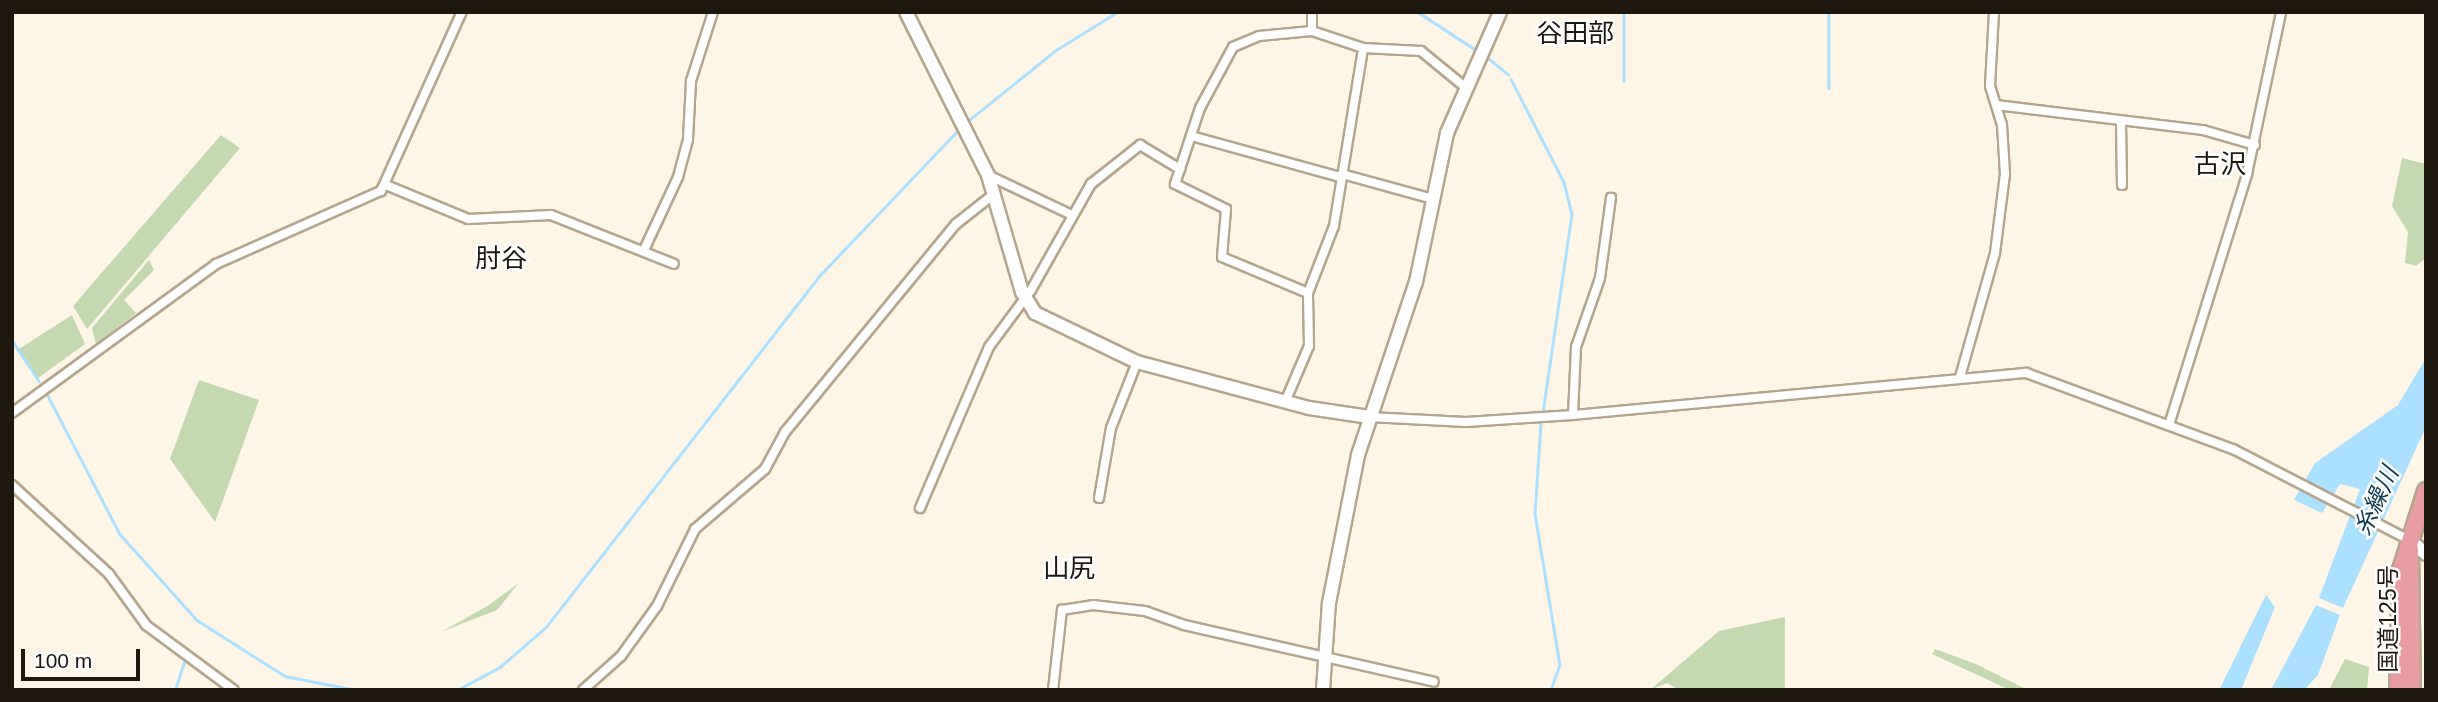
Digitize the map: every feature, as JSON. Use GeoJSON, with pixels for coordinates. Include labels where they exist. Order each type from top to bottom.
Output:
{"type":"FeatureCollection","features":[{"type":"Feature","properties":{"kind":"highway","name":"国道125号"},"geometry":{"type":"LineString","coordinates":[[2412,690],[2402,678],[2416,548],[2426,491]]}},
{"type":"Feature","properties":{"kind":"street"},"geometry":{"type":"LineString","coordinates":[[12,413],[216,264],[363,202],[386,185],[463,12]]}},
{"type":"Feature","properties":{"kind":"street"},"geometry":{"type":"LineString","coordinates":[[644,250],[678,177],[688,139],[691,81],[713,12]]}},
{"type":"Feature","properties":{"kind":"street"},"geometry":{"type":"LineString","coordinates":[[906,12],[988,175],[1024,299],[1040,316],[1136,362],[1285,402],[1369,417],[1466,422],[1573,415],[1960,377],[2035,374],[2233,449],[2298,487],[2394,529],[2416,548]]}},
{"type":"Feature","properties":{"kind":"street"},"geometry":{"type":"LineString","coordinates":[[1312,12],[1312,31]]}},
{"type":"Feature","properties":{"kind":"street"},"geometry":{"type":"LineString","coordinates":[[1323,690],[1329,603],[1369,417],[1416,282],[1433,199],[1465,87],[1500,12]]}},
{"type":"Feature","properties":{"kind":"street"},"geometry":{"type":"LineString","coordinates":[[1960,377],[1997,242],[2005,174],[1989,71],[1994,12]]}},
{"type":"Feature","properties":{"kind":"street"},"geometry":{"type":"LineString","coordinates":[[2169,425],[2255,145],[2281,12]]}},
{"type":"Feature","properties":{"kind":"street"},"geometry":{"type":"LineString","coordinates":[[1308,293],[1219,254],[1226,209],[1176,187],[1180,169],[1195,137],[1200,108],[1233,47],[1259,36],[1312,31],[1363,48],[1420,51],[1465,87]]}},
{"type":"Feature","properties":{"kind":"street"},"geometry":{"type":"LineString","coordinates":[[1285,402],[1309,346],[1308,293],[1334,226],[1363,48]]}},
{"type":"Feature","properties":{"kind":"street"},"geometry":{"type":"LineString","coordinates":[[1996,105],[2121,123],[2203,130],[2255,145]]}},
{"type":"Feature","properties":{"kind":"street"},"geometry":{"type":"LineString","coordinates":[[2121,123],[2122,185]]}},
{"type":"Feature","properties":{"kind":"street"},"geometry":{"type":"LineString","coordinates":[[1195,137],[1433,199]]}},
{"type":"Feature","properties":{"kind":"street"},"geometry":{"type":"LineString","coordinates":[[920,508],[989,347],[1024,299],[1094,180],[1140,145],[1180,169]]}},
{"type":"Feature","properties":{"kind":"street"},"geometry":{"type":"LineString","coordinates":[[988,175],[1072,215]]}},
{"type":"Feature","properties":{"kind":"street"},"geometry":{"type":"LineString","coordinates":[[386,185],[460,217],[551,215],[674,264]]}},
{"type":"Feature","properties":{"kind":"street"},"geometry":{"type":"LineString","coordinates":[[583,690],[621,656],[657,606],[695,528],[765,469],[785,432],[956,224],[994,194]]}},
{"type":"Feature","properties":{"kind":"street"},"geometry":{"type":"LineString","coordinates":[[1573,415],[1576,347],[1600,278],[1611,198]]}},
{"type":"Feature","properties":{"kind":"street"},"geometry":{"type":"LineString","coordinates":[[1099,498],[1111,428],[1136,362]]}},
{"type":"Feature","properties":{"kind":"street"},"geometry":{"type":"LineString","coordinates":[[12,485],[109,574],[146,625],[234,690]]}},
{"type":"Feature","properties":{"kind":"street"},"geometry":{"type":"LineString","coordinates":[[1053,690],[1062,610],[1093,605],[1146,611],[1324,658],[1434,682]]}},
{"type":"Feature","properties":{"kind":"green space"},"geometry":{"type":"Polygon","coordinates":[[[221,135],[240,148],[87,329],[73,306],[221,135]]]}},
{"type":"Feature","properties":{"kind":"green space"},"geometry":{"type":"Polygon","coordinates":[[[2402,158],[2426,164],[2426,258],[2416,266],[2405,263],[2408,232],[2392,206],[2402,158]]]}},
{"type":"Feature","properties":{"kind":"green space"},"geometry":{"type":"Polygon","coordinates":[[[149,260],[154,270],[124,300],[136,313],[96,344],[92,328],[149,260]]]}},
{"type":"Feature","properties":{"kind":"green space"},"geometry":{"type":"Polygon","coordinates":[[[72,315],[85,344],[38,378],[19,349],[72,315]]]}},
{"type":"Feature","properties":{"kind":"green space"},"geometry":{"type":"Polygon","coordinates":[[[199,380],[259,400],[215,522],[170,459],[199,380]]]}},
{"type":"Feature","properties":{"kind":"green space"},"geometry":{"type":"Polygon","coordinates":[[[519,583],[497,610],[441,632],[489,605],[519,583]]]}},
{"type":"Feature","properties":{"kind":"green space"},"geometry":{"type":"Polygon","coordinates":[[[1785,617],[1785,690],[1679,690],[1667,683],[1650,690],[1719,631],[1785,617]]]}},
{"type":"Feature","properties":{"kind":"green space"},"geometry":{"type":"Polygon","coordinates":[[[1935,649],[1976,664],[2028,690],[2010,690],[1932,654],[1935,649]]]}},
{"type":"Feature","properties":{"kind":"green space"},"geometry":{"type":"Polygon","coordinates":[[[2345,659],[2369,667],[2367,690],[2329,690],[2345,659]]]}},
{"type":"Feature","properties":{"kind":"water","name":"糸繰川"},"geometry":{"type":"Polygon","coordinates":[[[2426,358],[2426,427],[2343,608],[2319,598],[2360,489],[2340,484],[2322,513],[2294,500],[2315,463],[2398,405],[2426,358]]]}},
{"type":"Feature","properties":{"kind":"water"},"geometry":{"type":"Polygon","coordinates":[[[2266,595],[2275,607],[2241,690],[2219,690],[2266,595]]]}},
{"type":"Feature","properties":{"kind":"water"},"geometry":{"type":"Polygon","coordinates":[[[2316,605],[2340,615],[2318,675],[2304,690],[2271,690],[2316,605]]]}},
{"type":"Feature","properties":{"kind":"waterway"},"geometry":{"type":"LineString","coordinates":[[969,120],[1056,50],[1117,12]]}},
{"type":"Feature","properties":{"kind":"waterway"},"geometry":{"type":"LineString","coordinates":[[1418,12],[1473,48]]}},
{"type":"Feature","properties":{"kind":"waterway"},"geometry":{"type":"LineString","coordinates":[[1624,12],[1624,81]]}},
{"type":"Feature","properties":{"kind":"waterway"},"geometry":{"type":"LineString","coordinates":[[1829,12],[1829,88]]}},
{"type":"Feature","properties":{"kind":"waterway"},"geometry":{"type":"LineString","coordinates":[[1488,58],[1508,74]]}},
{"type":"Feature","properties":{"kind":"waterway"},"geometry":{"type":"LineString","coordinates":[[1511,79],[1564,182],[1572,214],[1543,412]]}},
{"type":"Feature","properties":{"kind":"waterway"},"geometry":{"type":"LineString","coordinates":[[457,690],[500,667],[546,627],[822,273],[959,129]]}},
{"type":"Feature","properties":{"kind":"waterway"},"geometry":{"type":"LineString","coordinates":[[12,340],[39,381]]}},
{"type":"Feature","properties":{"kind":"waterway"},"geometry":{"type":"LineString","coordinates":[[47,394],[120,534],[197,620],[285,676],[356,690]]}},
{"type":"Feature","properties":{"kind":"waterway"},"geometry":{"type":"LineString","coordinates":[[1541,424],[1535,514],[1560,665],[1551,690]]}},
{"type":"Feature","properties":{"kind":"waterway"},"geometry":{"type":"LineString","coordinates":[[175,690],[185,659]]}},
{"type":"Feature","properties":{"kind":"district","name":"谷田部"},"geometry":{"type":"Point","coordinates":[1575,34]}},
{"type":"Feature","properties":{"kind":"district","name":"古沢"},"geometry":{"type":"Point","coordinates":[2220,165]}},
{"type":"Feature","properties":{"kind":"district","name":"肘谷"},"geometry":{"type":"Point","coordinates":[501,259]}},
{"type":"Feature","properties":{"kind":"district","name":"山尻"},"geometry":{"type":"Point","coordinates":[1069,569]}}]}
